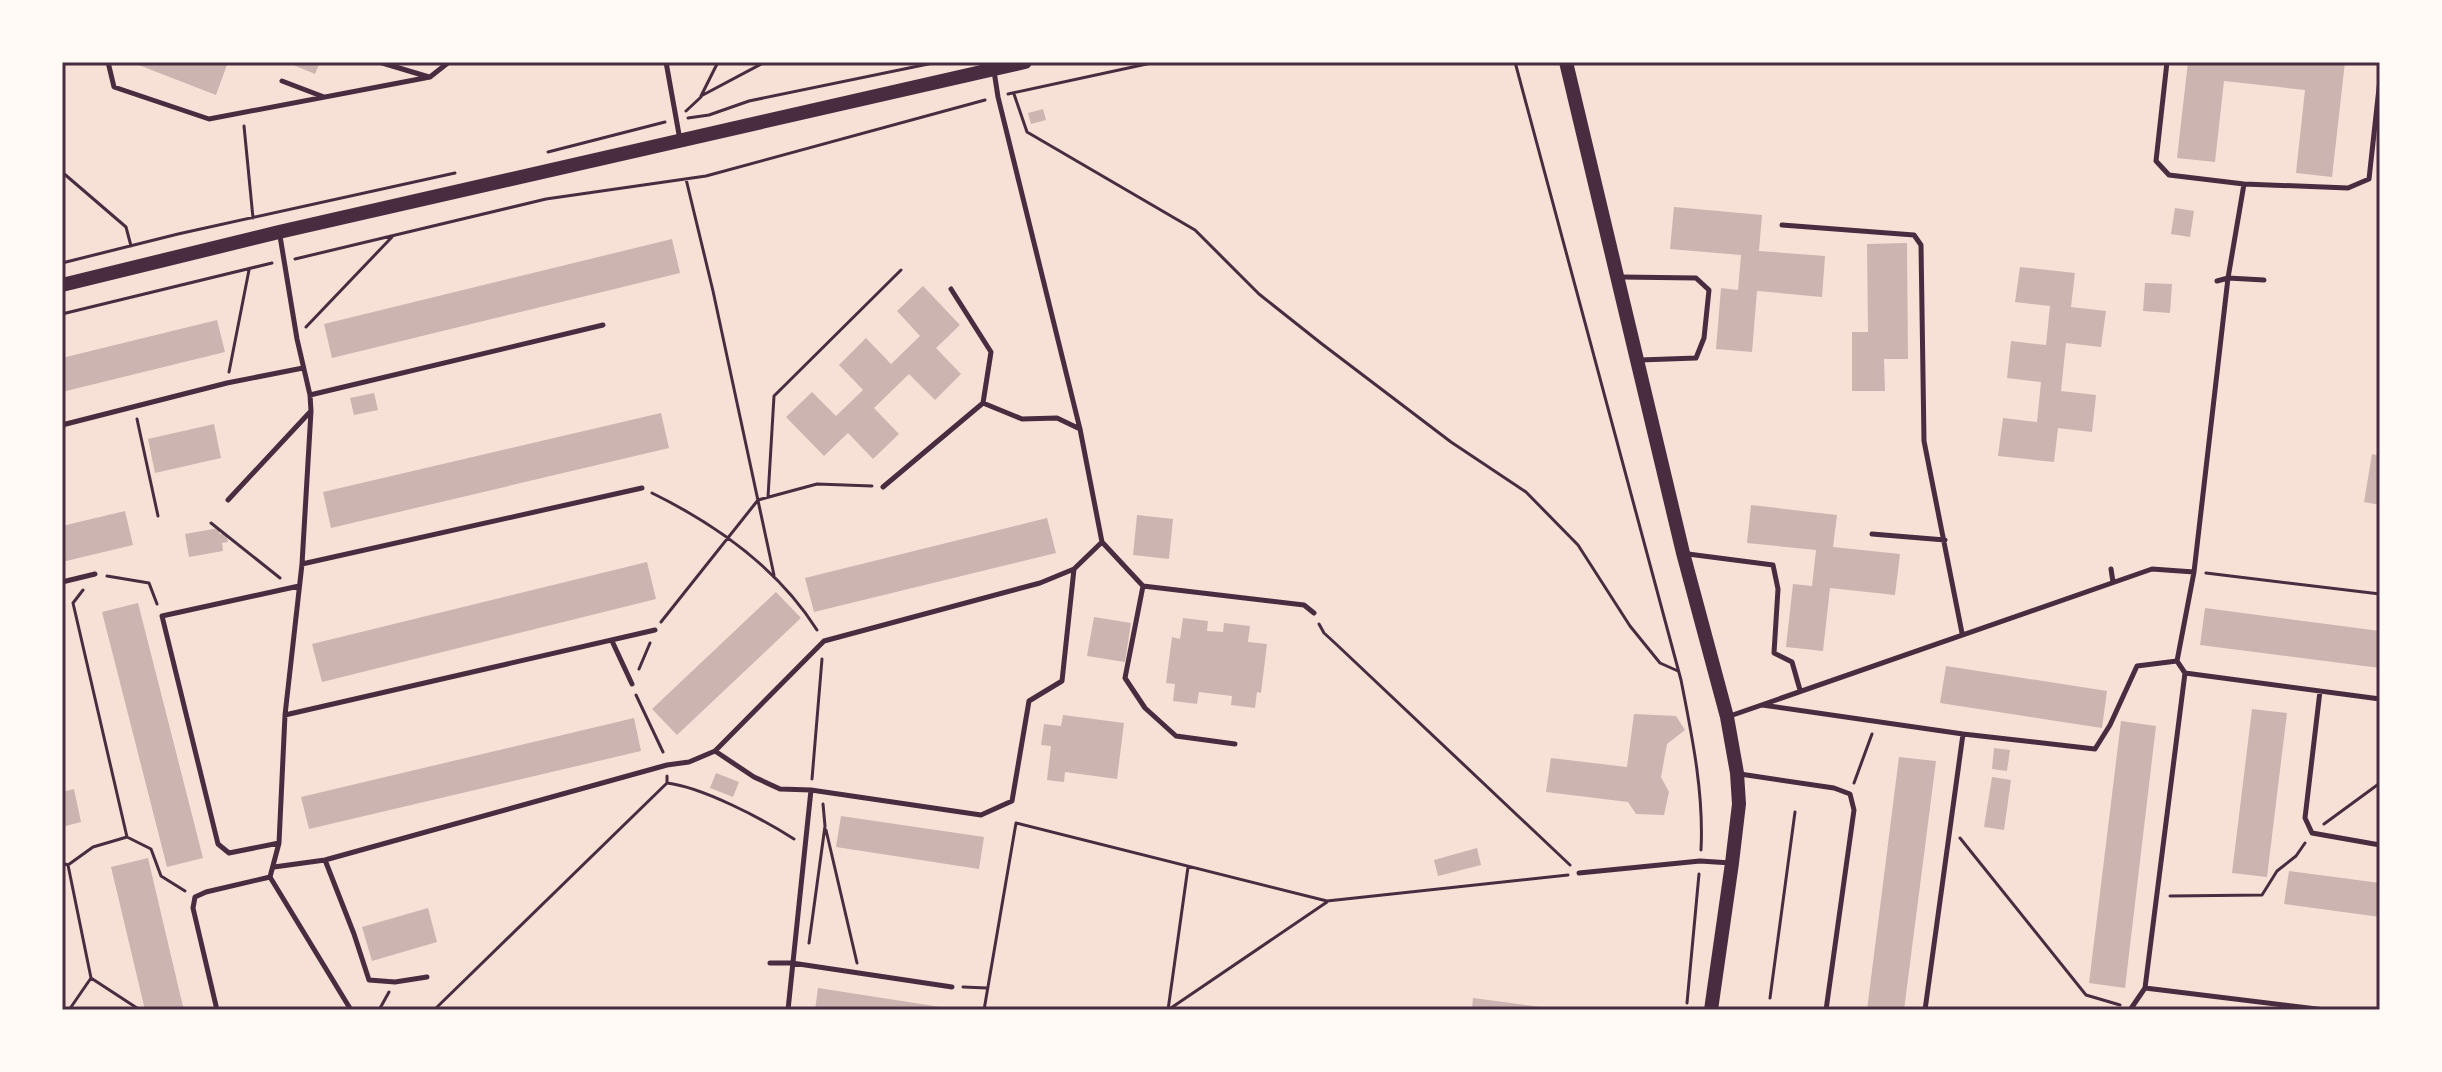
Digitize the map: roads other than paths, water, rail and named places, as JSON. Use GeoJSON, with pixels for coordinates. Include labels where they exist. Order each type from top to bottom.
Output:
{"type":"FeatureCollection","features":[{"type":"Feature","properties":{"kind":"main road"},"geometry":{"type":"LineString","coordinates":[[62,285],[256,237],[1025,62]]}},
{"type":"Feature","properties":{"kind":"main road"},"geometry":{"type":"LineString","coordinates":[[1566,62],[1635,360],[1727,717],[1737,773],[1739,804],[1711,1007]]}},
{"type":"Feature","properties":{"kind":"lane"},"geometry":{"type":"LineString","coordinates":[[108,62],[114,87],[209,119],[430,77],[449,62]]}},
{"type":"Feature","properties":{"kind":"lane"},"geometry":{"type":"LineString","coordinates":[[379,62],[430,77]]}},
{"type":"Feature","properties":{"kind":"lane"},"geometry":{"type":"LineString","coordinates":[[666,62],[680,141]]}},
{"type":"Feature","properties":{"kind":"lane"},"geometry":{"type":"LineString","coordinates":[[2167,62],[2156,161],[2169,175],[2244,184],[2348,188],[2369,179],[2380,79]]}},
{"type":"Feature","properties":{"kind":"lane"},"geometry":{"type":"LineString","coordinates":[[993,69],[1080,429],[1102,542],[1143,586],[1304,605],[1314,613]]}},
{"type":"Feature","properties":{"kind":"lane"},"geometry":{"type":"LineString","coordinates":[[282,81],[324,97]]}},
{"type":"Feature","properties":{"kind":"lane"},"geometry":{"type":"LineString","coordinates":[[2130,1009],[2145,988],[2158,896],[2185,673],[2177,661],[2194,572],[2228,278],[2244,184]]}},
{"type":"Feature","properties":{"kind":"lane"},"geometry":{"type":"LineString","coordinates":[[1782,225],[1914,235],[1921,245],[1924,441],[1962,633]]}},
{"type":"Feature","properties":{"kind":"lane"},"geometry":{"type":"LineString","coordinates":[[270,877],[279,843],[285,715],[296,587],[302,564],[311,411],[279,232]]}},
{"type":"Feature","properties":{"kind":"lane"},"geometry":{"type":"LineString","coordinates":[[1616,277],[1696,278],[1709,290],[1704,338],[1696,358],[1635,360]]}},
{"type":"Feature","properties":{"kind":"lane"},"geometry":{"type":"LineString","coordinates":[[2217,281],[2228,278],[2264,280]]}},
{"type":"Feature","properties":{"kind":"lane"},"geometry":{"type":"LineString","coordinates":[[883,487],[983,403],[991,352],[951,289]]}},
{"type":"Feature","properties":{"kind":"lane"},"geometry":{"type":"LineString","coordinates":[[310,395],[603,325]]}},
{"type":"Feature","properties":{"kind":"lane"},"geometry":{"type":"LineString","coordinates":[[62,425],[227,383],[303,368]]}},
{"type":"Feature","properties":{"kind":"lane"},"geometry":{"type":"LineString","coordinates":[[983,403],[1022,419],[1057,418],[1080,429]]}},
{"type":"Feature","properties":{"kind":"lane"},"geometry":{"type":"LineString","coordinates":[[228,500],[311,411]]}},
{"type":"Feature","properties":{"kind":"lane"},"geometry":{"type":"LineString","coordinates":[[302,564],[642,488]]}},
{"type":"Feature","properties":{"kind":"lane"},"geometry":{"type":"LineString","coordinates":[[1872,534],[1945,540]]}},
{"type":"Feature","properties":{"kind":"lane"},"geometry":{"type":"LineString","coordinates":[[274,867],[325,860],[667,765],[689,762],[715,751],[824,641],[1040,583],[1074,569],[1102,542]]}},
{"type":"Feature","properties":{"kind":"lane"},"geometry":{"type":"LineString","coordinates":[[1683,553],[1773,565],[1778,589],[1774,653],[1792,662],[1800,690]]}},
{"type":"Feature","properties":{"kind":"lane"},"geometry":{"type":"LineString","coordinates":[[715,751],[754,777],[780,789],[811,790],[981,815],[1012,801],[1029,701],[1062,681],[1074,569]]}},
{"type":"Feature","properties":{"kind":"lane"},"geometry":{"type":"LineString","coordinates":[[2111,569],[2113,582]]}},
{"type":"Feature","properties":{"kind":"lane"},"geometry":{"type":"LineString","coordinates":[[1727,717],[2152,569],[2194,572]]}},
{"type":"Feature","properties":{"kind":"lane"},"geometry":{"type":"LineString","coordinates":[[62,582],[95,574]]}},
{"type":"Feature","properties":{"kind":"lane"},"geometry":{"type":"LineString","coordinates":[[1143,586],[1125,678],[1145,708],[1176,736],[1235,744]]}},
{"type":"Feature","properties":{"kind":"lane"},"geometry":{"type":"LineString","coordinates":[[279,843],[229,853],[218,844],[162,616],[296,587]]}},
{"type":"Feature","properties":{"kind":"lane"},"geometry":{"type":"LineString","coordinates":[[285,715],[655,630]]}},
{"type":"Feature","properties":{"kind":"lane"},"geometry":{"type":"LineString","coordinates":[[612,641],[632,684]]}},
{"type":"Feature","properties":{"kind":"lane"},"geometry":{"type":"LineString","coordinates":[[1758,705],[2095,749],[2110,725],[2137,666],[2177,661]]}},
{"type":"Feature","properties":{"kind":"lane"},"geometry":{"type":"LineString","coordinates":[[2185,673],[2380,699]]}},
{"type":"Feature","properties":{"kind":"lane"},"geometry":{"type":"LineString","coordinates":[[2320,691],[2305,818],[2312,833],[2380,845]]}},
{"type":"Feature","properties":{"kind":"lane"},"geometry":{"type":"LineString","coordinates":[[1925,1010],[1963,734]]}},
{"type":"Feature","properties":{"kind":"lane"},"geometry":{"type":"LineString","coordinates":[[1737,773],[1834,788],[1850,794],[1854,810],[1826,1010]]}},
{"type":"Feature","properties":{"kind":"lane"},"geometry":{"type":"LineString","coordinates":[[788,1010],[811,790]]}},
{"type":"Feature","properties":{"kind":"lane"},"geometry":{"type":"LineString","coordinates":[[325,860],[369,980],[395,982],[427,977]]}},
{"type":"Feature","properties":{"kind":"lane"},"geometry":{"type":"LineString","coordinates":[[1579,873],[1700,861],[1732,863]]}},
{"type":"Feature","properties":{"kind":"lane"},"geometry":{"type":"LineString","coordinates":[[217,1010],[193,908],[195,897],[270,877]]}},
{"type":"Feature","properties":{"kind":"lane"},"geometry":{"type":"LineString","coordinates":[[270,877],[351,1010]]}},
{"type":"Feature","properties":{"kind":"lane"},"geometry":{"type":"LineString","coordinates":[[770,963],[792,963],[952,987]]}},
{"type":"Feature","properties":{"kind":"lane"},"geometry":{"type":"LineString","coordinates":[[2145,988],[2325,1010]]}}]}
